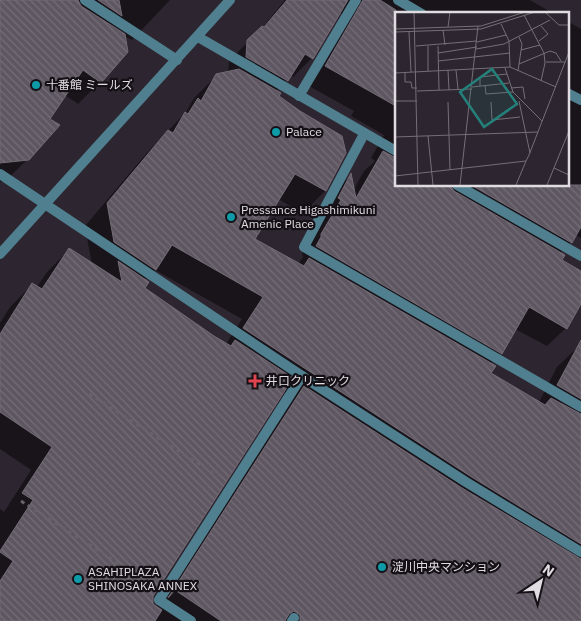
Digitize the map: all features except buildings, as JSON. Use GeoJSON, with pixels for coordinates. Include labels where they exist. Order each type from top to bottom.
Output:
{"type":"FeatureCollection","features":[{"type":"Feature","properties":{"kind":"street"},"geometry":{"type":"LineString","coordinates":[[85,0],[177,60]]}},
{"type":"Feature","properties":{"kind":"street"},"geometry":{"type":"LineString","coordinates":[[0,254],[230,0]]}},
{"type":"Feature","properties":{"kind":"street"},"geometry":{"type":"LineString","coordinates":[[299,96],[356,0]]}},
{"type":"Feature","properties":{"kind":"street"},"geometry":{"type":"LineString","coordinates":[[398,0],[419,12]]}},
{"type":"Feature","properties":{"kind":"street"},"geometry":{"type":"LineString","coordinates":[[198,37],[395,150]]}},
{"type":"Feature","properties":{"kind":"street"},"geometry":{"type":"LineString","coordinates":[[568,94],[581,100]]}},
{"type":"Feature","properties":{"kind":"street"},"geometry":{"type":"LineString","coordinates":[[364,134],[304,247],[581,407]]}},
{"type":"Feature","properties":{"kind":"street"},"geometry":{"type":"LineString","coordinates":[[0,174],[302,376],[466,482],[581,552]]}},
{"type":"Feature","properties":{"kind":"street"},"geometry":{"type":"LineString","coordinates":[[459,186],[581,256]]}},
{"type":"Feature","properties":{"kind":"street"},"geometry":{"type":"LineString","coordinates":[[191,621],[159,600],[302,376]]}},
{"type":"Feature","properties":{"kind":"path"},"geometry":{"type":"LineString","coordinates":[[89,394],[232,486]]}},
{"type":"Feature","properties":{"kind":"path"},"geometry":{"type":"LineString","coordinates":[[21,501],[163,593]]}},
{"type":"Feature","properties":{"kind":"place","name":"十番館 ミールズ"},"geometry":{"type":"Point","coordinates":[36,85]}},
{"type":"Feature","properties":{"kind":"place","name":"Palace"},"geometry":{"type":"Point","coordinates":[276,132]}},
{"type":"Feature","properties":{"kind":"place","name":"Pressance Higashimikuni Amenic Place"},"geometry":{"type":"Point","coordinates":[231,217]}},
{"type":"Feature","properties":{"kind":"place","name":"井口クリニック"},"geometry":{"type":"Point","coordinates":[255,381]}},
{"type":"Feature","properties":{"kind":"place","name":"淀川中央マンション"},"geometry":{"type":"Point","coordinates":[382,567]}},
{"type":"Feature","properties":{"kind":"place","name":"ASAHIPLAZA SHINOSAKA ANNEX"},"geometry":{"type":"Point","coordinates":[78,579]}}]}
